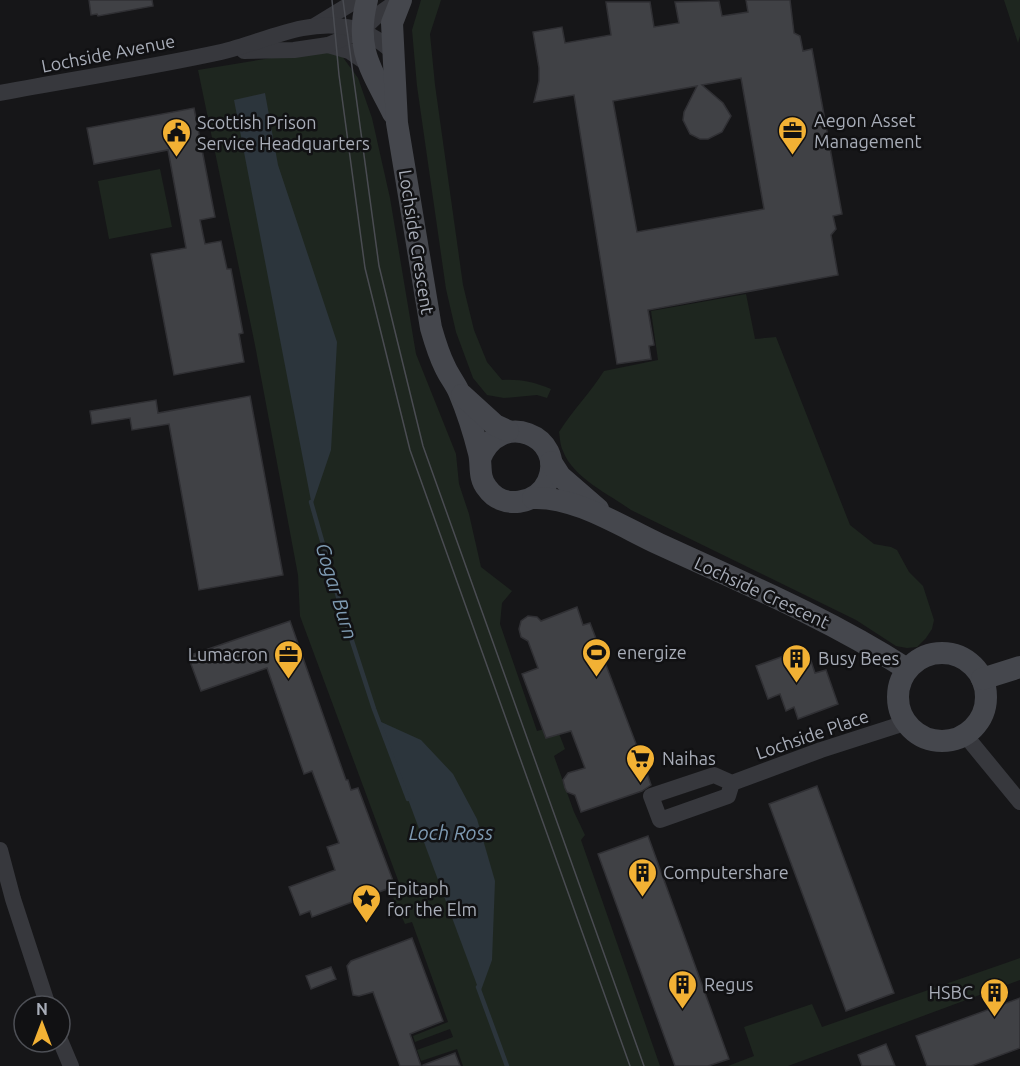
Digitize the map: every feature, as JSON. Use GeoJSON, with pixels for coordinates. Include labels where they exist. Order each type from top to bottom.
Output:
{"type":"FeatureCollection","features":[{"type":"Feature","properties":{"kind":"street"},"geometry":{"type":"LineString","coordinates":[[315,26],[357,0]]}},
{"type":"Feature","properties":{"kind":"street","name":"Lochside Crescent"},"geometry":{"type":"LineString","coordinates":[[367,0],[361,31],[363,47],[368,64],[397,123]]}},
{"type":"Feature","properties":{"kind":"street","name":"Lochside Avenue"},"geometry":{"type":"LineString","coordinates":[[222,51],[294,50],[328,45],[361,31],[379,14],[400,0]]}},
{"type":"Feature","properties":{"kind":"street","name":"Lochside Crescent"},"geometry":{"type":"LineString","coordinates":[[400,0],[392,23],[397,123],[431,328],[445,367],[459,392],[480,459],[480,475],[486,488],[496,497],[516,502],[533,498],[558,499],[613,521],[810,613],[861,640],[907,669]]}},
{"type":"Feature","properties":{"kind":"street","name":"Lochside Avenue"},"geometry":{"type":"LineString","coordinates":[[0,93],[222,51],[315,26],[346,26],[361,31],[375,37],[394,53]]}},
{"type":"Feature","properties":{"kind":"street"},"geometry":{"type":"LineString","coordinates":[[328,45],[349,51],[368,64]]}},
{"type":"Feature","properties":{"kind":"street","name":"Lochside Crescent"},"geometry":{"type":"LineString","coordinates":[[459,392],[478,412],[495,425],[508,431],[521,431],[534,436],[545,447],[560,476],[613,521]]}},
{"type":"Feature","properties":{"kind":"street"},"geometry":{"type":"LineString","coordinates":[[480,459],[492,439],[508,431]]}},
{"type":"Feature","properties":{"kind":"street"},"geometry":{"type":"LineString","coordinates":[[533,498],[547,483],[551,472],[551,462]]}},
{"type":"Feature","properties":{"kind":"street"},"geometry":{"type":"LineString","coordinates":[[947,653],[968,661],[982,679],[986,700],[984,710],[973,728],[954,740],[932,741],[913,731],[905,723],[897,701],[898,690],[907,669],[925,656],[947,653]]}},
{"type":"Feature","properties":{"kind":"street"},"geometry":{"type":"LineString","coordinates":[[982,679],[1020,667]]}},
{"type":"Feature","properties":{"kind":"street","name":"Lochside Place"},"geometry":{"type":"LineString","coordinates":[[732,783],[789,761],[905,723]]}},
{"type":"Feature","properties":{"kind":"street"},"geometry":{"type":"LineString","coordinates":[[965,735],[1020,802]]}},
{"type":"Feature","properties":{"kind":"street"},"geometry":{"type":"LineString","coordinates":[[0,850],[13,899],[44,994]]}},
{"type":"Feature","properties":{"kind":"shaded area"},"geometry":{"type":"Polygon","coordinates":[[[421,0],[441,0],[430,34],[435,85],[463,285],[474,330],[487,362],[502,380],[539,384],[551,389],[547,398],[537,395],[504,398],[487,395],[473,378],[456,332],[446,289],[417,86],[412,30],[421,0]]]}},
{"type":"Feature","properties":{"kind":"shaded area"},"geometry":{"type":"Polygon","coordinates":[[[1004,0],[1020,0],[1018,43],[1004,0]]]}},
{"type":"Feature","properties":{"kind":"shaded area"},"geometry":{"type":"Polygon","coordinates":[[[339,52],[358,78],[372,118],[390,198],[416,354],[456,454],[459,484],[469,514],[481,567],[512,591],[502,603],[500,624],[537,731],[556,726],[565,749],[554,756],[574,812],[585,835],[581,840],[660,1066],[463,1066],[457,1049],[421,1061],[417,1050],[453,1037],[450,1029],[415,1042],[413,1036],[448,1022],[412,922],[405,924],[392,895],[402,891],[300,616],[298,575],[255,345],[198,70],[301,53],[339,52]]]}},
{"type":"Feature","properties":{"kind":"shaded area"},"geometry":{"type":"Polygon","coordinates":[[[160,169],[172,227],[109,239],[98,181],[160,169]]]}},
{"type":"Feature","properties":{"kind":"shaded area"},"geometry":{"type":"Polygon","coordinates":[[[746,294],[755,339],[776,337],[850,525],[874,544],[897,550],[909,572],[923,586],[934,620],[932,629],[917,647],[896,646],[856,620],[631,510],[583,477],[568,461],[563,451],[559,432],[604,371],[658,360],[651,311],[746,294]]]}},
{"type":"Feature","properties":{"kind":"shaded area"},"geometry":{"type":"Polygon","coordinates":[[[1020,958],[1020,980],[788,1066],[728,1066],[754,1056],[744,1027],[812,1004],[822,1027],[1020,958]]]}},
{"type":"Feature","properties":{"kind":"water"},"geometry":{"type":"Polygon","coordinates":[[[265,93],[278,165],[337,342],[331,450],[312,506],[234,100],[265,93]]]}},
{"type":"Feature","properties":{"kind":"water","name":"Loch Ross"},"geometry":{"type":"Polygon","coordinates":[[[379,721],[421,740],[453,774],[477,819],[495,881],[492,960],[480,993],[379,721]]]}},
{"type":"Feature","properties":{"kind":"building"},"geometry":{"type":"Polygon","coordinates":[[[89,0],[152,0],[153,6],[98,16],[97,14],[91,15],[89,0]]]}},
{"type":"Feature","properties":{"kind":"building","name":"Aegon Asset Management"},"geometry":{"type":"Polygon","coordinates":[[[746,0],[790,0],[794,33],[800,36],[803,51],[812,49],[842,214],[833,216],[836,229],[831,235],[838,275],[648,310],[654,345],[649,346],[651,359],[617,364],[574,95],[534,102],[539,81],[539,68],[533,32],[562,27],[565,43],[611,35],[606,2],[650,2],[654,27],[679,23],[675,2],[719,1],[722,16],[748,12],[746,0]],[[741,78],[702,85],[723,103],[731,116],[722,132],[708,139],[700,139],[690,134],[683,120],[684,112],[697,86],[613,101],[637,232],[764,209],[741,78]]]}},
{"type":"Feature","properties":{"kind":"building"},"geometry":{"type":"Polygon","coordinates":[[[194,108],[215,217],[200,220],[205,244],[221,241],[227,269],[231,269],[243,333],[239,334],[244,362],[174,375],[151,254],[186,248],[168,150],[94,164],[87,128],[194,108]]]}},
{"type":"Feature","properties":{"kind":"building"},"geometry":{"type":"Polygon","coordinates":[[[250,396],[283,575],[199,590],[169,424],[132,430],[130,418],[92,424],[90,411],[156,400],[158,413],[250,396]]]}},
{"type":"Feature","properties":{"kind":"building"},"geometry":{"type":"Polygon","coordinates":[[[577,607],[583,625],[590,623],[641,757],[650,760],[651,764],[647,773],[651,785],[642,791],[581,812],[575,795],[567,792],[563,780],[568,773],[585,768],[571,731],[546,738],[522,674],[538,668],[528,641],[521,637],[519,629],[521,621],[528,616],[537,617],[541,621],[577,607]]]}},
{"type":"Feature","properties":{"kind":"building"},"geometry":{"type":"Polygon","coordinates":[[[290,621],[346,780],[351,790],[358,788],[395,886],[312,917],[310,911],[300,915],[289,887],[335,870],[327,847],[339,843],[312,771],[304,774],[267,668],[201,691],[188,656],[290,621]]]}},
{"type":"Feature","properties":{"kind":"building","name":"Busy Bees"},"geometry":{"type":"Polygon","coordinates":[[[795,652],[798,659],[809,655],[815,673],[826,670],[838,704],[798,719],[794,707],[786,711],[780,694],[768,699],[756,666],[795,652]]]}},
{"type":"Feature","properties":{"kind":"building"},"geometry":{"type":"Polygon","coordinates":[[[817,786],[894,993],[846,1011],[769,804],[817,786]]]}},
{"type":"Feature","properties":{"kind":"building"},"geometry":{"type":"Polygon","coordinates":[[[648,836],[729,1059],[708,1066],[675,1066],[598,854],[648,836]]]}},
{"type":"Feature","properties":{"kind":"building"},"geometry":{"type":"Polygon","coordinates":[[[412,938],[443,1021],[410,1034],[421,1066],[400,1066],[373,992],[359,996],[353,995],[347,966],[351,961],[412,938]]]}},
{"type":"Feature","properties":{"kind":"building"},"geometry":{"type":"Polygon","coordinates":[[[331,967],[336,979],[311,989],[306,976],[331,967]]]}},
{"type":"Feature","properties":{"kind":"building","name":"HSBC"},"geometry":{"type":"Polygon","coordinates":[[[1020,998],[1020,1048],[971,1066],[927,1066],[916,1036],[1020,998]]]}},
{"type":"Feature","properties":{"kind":"building"},"geometry":{"type":"Polygon","coordinates":[[[886,1044],[895,1066],[862,1066],[858,1055],[886,1044]]]}},
{"type":"Feature","properties":{"kind":"building"},"geometry":{"type":"Polygon","coordinates":[[[455,1053],[460,1066],[423,1066],[423,1065],[455,1053]]]}},
{"type":"Feature","properties":{"kind":"waterway","name":"Gogar Burn"},"geometry":{"type":"LineString","coordinates":[[311,502],[340,604],[374,709],[408,799]]}},
{"type":"Feature","properties":{"kind":"waterway","name":"Gogar Burn"},"geometry":{"type":"LineString","coordinates":[[478,987],[507,1066]]}},
{"type":"Feature","properties":{"kind":"tram line"},"geometry":{"type":"LineString","coordinates":[[332,0],[339,75],[365,268],[410,450],[630,1066]]}},
{"type":"Feature","properties":{"kind":"tram line"},"geometry":{"type":"LineString","coordinates":[[343,0],[379,266],[423,446],[644,1066]]}},
{"type":"Feature","properties":{"kind":"place","name":"Aegon Asset Management"},"geometry":{"type":"Point","coordinates":[793,156]}},
{"type":"Feature","properties":{"kind":"place","name":"Scottish Prison Service Headquarters"},"geometry":{"type":"Point","coordinates":[176,158]}},
{"type":"Feature","properties":{"kind":"place","name":"energize"},"geometry":{"type":"Point","coordinates":[596,678]}},
{"type":"Feature","properties":{"kind":"place","name":"Lumacron"},"geometry":{"type":"Point","coordinates":[289,680]}},
{"type":"Feature","properties":{"kind":"place","name":"Busy Bees"},"geometry":{"type":"Point","coordinates":[797,684]}},
{"type":"Feature","properties":{"kind":"place","name":"Naihas"},"geometry":{"type":"Point","coordinates":[641,784]}},
{"type":"Feature","properties":{"kind":"place","name":"Computershare"},"geometry":{"type":"Point","coordinates":[642,898]}},
{"type":"Feature","properties":{"kind":"place","name":"Epitaph for the Elm"},"geometry":{"type":"Point","coordinates":[366,924]}},
{"type":"Feature","properties":{"kind":"place","name":"Regus"},"geometry":{"type":"Point","coordinates":[683,1010]}},
{"type":"Feature","properties":{"kind":"place","name":"HSBC"},"geometry":{"type":"Point","coordinates":[994,1018]}}]}
